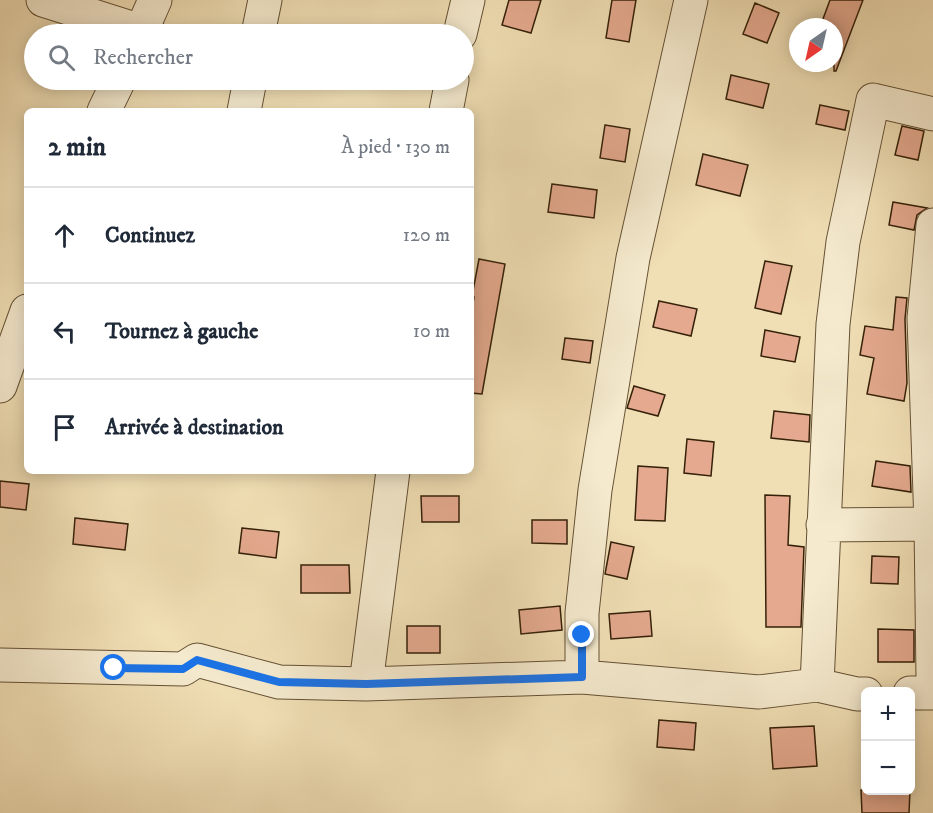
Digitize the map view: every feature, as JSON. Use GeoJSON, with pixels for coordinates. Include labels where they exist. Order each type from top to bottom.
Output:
{"type":"FeatureCollection","features":[{"type":"Feature","properties":{"kind":"street"},"geometry":{"type":"LineString","coordinates":[[43,0],[116,24]]}},
{"type":"Feature","properties":{"kind":"street"},"geometry":{"type":"LineString","coordinates":[[146,24],[155,0]]}},
{"type":"Feature","properties":{"kind":"street"},"geometry":{"type":"LineString","coordinates":[[260,24],[265,0]]}},
{"type":"Feature","properties":{"kind":"street"},"geometry":{"type":"LineString","coordinates":[[462,24],[468,0]]}},
{"type":"Feature","properties":{"kind":"street"},"geometry":{"type":"LineString","coordinates":[[582,677],[582,613],[595,490],[633,258],[691,0]]}},
{"type":"Feature","properties":{"kind":"street"},"geometry":{"type":"LineString","coordinates":[[105,108],[114,90]]}},
{"type":"Feature","properties":{"kind":"street"},"geometry":{"type":"LineString","coordinates":[[245,108],[248,90]]}},
{"type":"Feature","properties":{"kind":"street"},"geometry":{"type":"LineString","coordinates":[[447,108],[450,90]]}},
{"type":"Feature","properties":{"kind":"street"},"geometry":{"type":"LineString","coordinates":[[817,685],[832,324],[843,242],[873,100],[933,114]]}},
{"type":"Feature","properties":{"kind":"street"},"geometry":{"type":"LineString","coordinates":[[933,225],[924,318],[932,524],[933,677]]}},
{"type":"Feature","properties":{"kind":"street"},"geometry":{"type":"LineString","coordinates":[[0,387],[24,319]]}},
{"type":"Feature","properties":{"kind":"street"},"geometry":{"type":"LineString","coordinates":[[366,684],[393,474]]}},
{"type":"Feature","properties":{"kind":"street"},"geometry":{"type":"LineString","coordinates":[[823,525],[932,524]]}},
{"type":"Feature","properties":{"kind":"street"},"geometry":{"type":"LineString","coordinates":[[0,665],[183,669],[197,660],[279,682],[366,684],[582,677],[759,692],[817,685],[861,694]]}},
{"type":"Feature","properties":{"kind":"street"},"geometry":{"type":"LineString","coordinates":[[915,693],[933,693]]}},
{"type":"Feature","properties":{"kind":"building"},"geometry":{"type":"Polygon","coordinates":[[[509,0],[541,0],[531,33],[502,25],[509,0]]]}},
{"type":"Feature","properties":{"kind":"building"},"geometry":{"type":"Polygon","coordinates":[[[612,0],[636,0],[629,42],[606,38],[612,0]]]}},
{"type":"Feature","properties":{"kind":"building"},"geometry":{"type":"Polygon","coordinates":[[[830,0],[863,0],[843,53],[843,18],[823,18],[830,0]]]}},
{"type":"Feature","properties":{"kind":"building"},"geometry":{"type":"Polygon","coordinates":[[[755,3],[779,13],[767,43],[743,34],[755,3]]]}},
{"type":"Feature","properties":{"kind":"building"},"geometry":{"type":"Polygon","coordinates":[[[731,75],[769,84],[763,108],[726,99],[731,75]]]}},
{"type":"Feature","properties":{"kind":"building"},"geometry":{"type":"Polygon","coordinates":[[[820,105],[849,111],[845,130],[816,124],[820,105]]]}},
{"type":"Feature","properties":{"kind":"building"},"geometry":{"type":"Polygon","coordinates":[[[605,125],[630,129],[625,162],[600,158],[605,125]]]}},
{"type":"Feature","properties":{"kind":"building"},"geometry":{"type":"Polygon","coordinates":[[[902,126],[924,131],[918,160],[895,155],[902,126]]]}},
{"type":"Feature","properties":{"kind":"building"},"geometry":{"type":"Polygon","coordinates":[[[703,154],[748,165],[740,196],[696,185],[703,154]]]}},
{"type":"Feature","properties":{"kind":"building"},"geometry":{"type":"Polygon","coordinates":[[[552,184],[597,190],[594,218],[548,212],[552,184]]]}},
{"type":"Feature","properties":{"kind":"building"},"geometry":{"type":"Polygon","coordinates":[[[893,202],[927,208],[917,215],[914,230],[889,225],[893,202]]]}},
{"type":"Feature","properties":{"kind":"building"},"geometry":{"type":"Polygon","coordinates":[[[479,259],[505,264],[482,394],[474,393],[474,285],[479,259]]]}},
{"type":"Feature","properties":{"kind":"building"},"geometry":{"type":"Polygon","coordinates":[[[765,261],[792,266],[781,314],[755,308],[765,261]]]}},
{"type":"Feature","properties":{"kind":"building"},"geometry":{"type":"Polygon","coordinates":[[[896,297],[907,298],[905,319],[907,383],[904,401],[867,394],[874,358],[860,355],[865,326],[893,330],[896,297]]]}},
{"type":"Feature","properties":{"kind":"building"},"geometry":{"type":"Polygon","coordinates":[[[659,301],[697,309],[691,336],[653,327],[659,301]]]}},
{"type":"Feature","properties":{"kind":"building"},"geometry":{"type":"Polygon","coordinates":[[[765,330],[800,337],[795,362],[761,356],[765,330]]]}},
{"type":"Feature","properties":{"kind":"building"},"geometry":{"type":"Polygon","coordinates":[[[565,338],[593,341],[590,363],[562,359],[565,338]]]}},
{"type":"Feature","properties":{"kind":"building"},"geometry":{"type":"Polygon","coordinates":[[[634,386],[665,395],[658,416],[627,408],[634,386]]]}},
{"type":"Feature","properties":{"kind":"building"},"geometry":{"type":"Polygon","coordinates":[[[774,411],[810,415],[809,442],[771,438],[774,411]]]}},
{"type":"Feature","properties":{"kind":"building"},"geometry":{"type":"Polygon","coordinates":[[[687,439],[714,442],[711,476],[684,473],[687,439]]]}},
{"type":"Feature","properties":{"kind":"building"},"geometry":{"type":"Polygon","coordinates":[[[876,461],[910,466],[911,492],[872,486],[876,461]]]}},
{"type":"Feature","properties":{"kind":"building"},"geometry":{"type":"Polygon","coordinates":[[[638,466],[668,468],[665,521],[635,520],[638,466]]]}},
{"type":"Feature","properties":{"kind":"building"},"geometry":{"type":"Polygon","coordinates":[[[0,481],[29,484],[26,510],[0,507],[0,481]]]}},
{"type":"Feature","properties":{"kind":"building"},"geometry":{"type":"Polygon","coordinates":[[[765,495],[790,496],[788,545],[804,547],[801,627],[766,627],[765,495]]]}},
{"type":"Feature","properties":{"kind":"building"},"geometry":{"type":"Polygon","coordinates":[[[421,496],[459,496],[459,522],[422,522],[421,496]]]}},
{"type":"Feature","properties":{"kind":"building"},"geometry":{"type":"Polygon","coordinates":[[[75,518],[128,524],[125,550],[73,544],[75,518]]]}},
{"type":"Feature","properties":{"kind":"building"},"geometry":{"type":"Polygon","coordinates":[[[532,520],[567,520],[567,544],[532,543],[532,520]]]}},
{"type":"Feature","properties":{"kind":"building"},"geometry":{"type":"Polygon","coordinates":[[[242,528],[279,532],[276,558],[239,553],[242,528]]]}},
{"type":"Feature","properties":{"kind":"building"},"geometry":{"type":"Polygon","coordinates":[[[611,542],[634,547],[627,579],[605,574],[611,542]]]}},
{"type":"Feature","properties":{"kind":"building"},"geometry":{"type":"Polygon","coordinates":[[[872,556],[899,557],[898,584],[871,583],[872,556]]]}},
{"type":"Feature","properties":{"kind":"building"},"geometry":{"type":"Polygon","coordinates":[[[301,565],[349,565],[350,593],[301,593],[301,565]]]}},
{"type":"Feature","properties":{"kind":"building"},"geometry":{"type":"Polygon","coordinates":[[[560,606],[562,630],[521,634],[519,610],[560,606]]]}},
{"type":"Feature","properties":{"kind":"building"},"geometry":{"type":"Polygon","coordinates":[[[650,611],[652,636],[611,639],[609,614],[650,611]]]}},
{"type":"Feature","properties":{"kind":"building"},"geometry":{"type":"Polygon","coordinates":[[[407,626],[440,626],[440,653],[407,653],[407,626]]]}},
{"type":"Feature","properties":{"kind":"building"},"geometry":{"type":"Polygon","coordinates":[[[878,629],[914,630],[914,662],[878,662],[878,629]]]}},
{"type":"Feature","properties":{"kind":"building"},"geometry":{"type":"Polygon","coordinates":[[[659,720],[696,723],[694,750],[657,747],[659,720]]]}},
{"type":"Feature","properties":{"kind":"building"},"geometry":{"type":"Polygon","coordinates":[[[814,726],[817,766],[773,769],[770,728],[814,726]]]}},
{"type":"Feature","properties":{"kind":"building"},"geometry":{"type":"Polygon","coordinates":[[[861,795],[910,795],[909,813],[862,813],[861,795]]]}},
{"type":"Feature","properties":{"kind":"route"},"geometry":{"type":"LineString","coordinates":[[114,668],[183,669],[197,660],[279,682],[366,684],[582,677],[582,635]]}}]}
